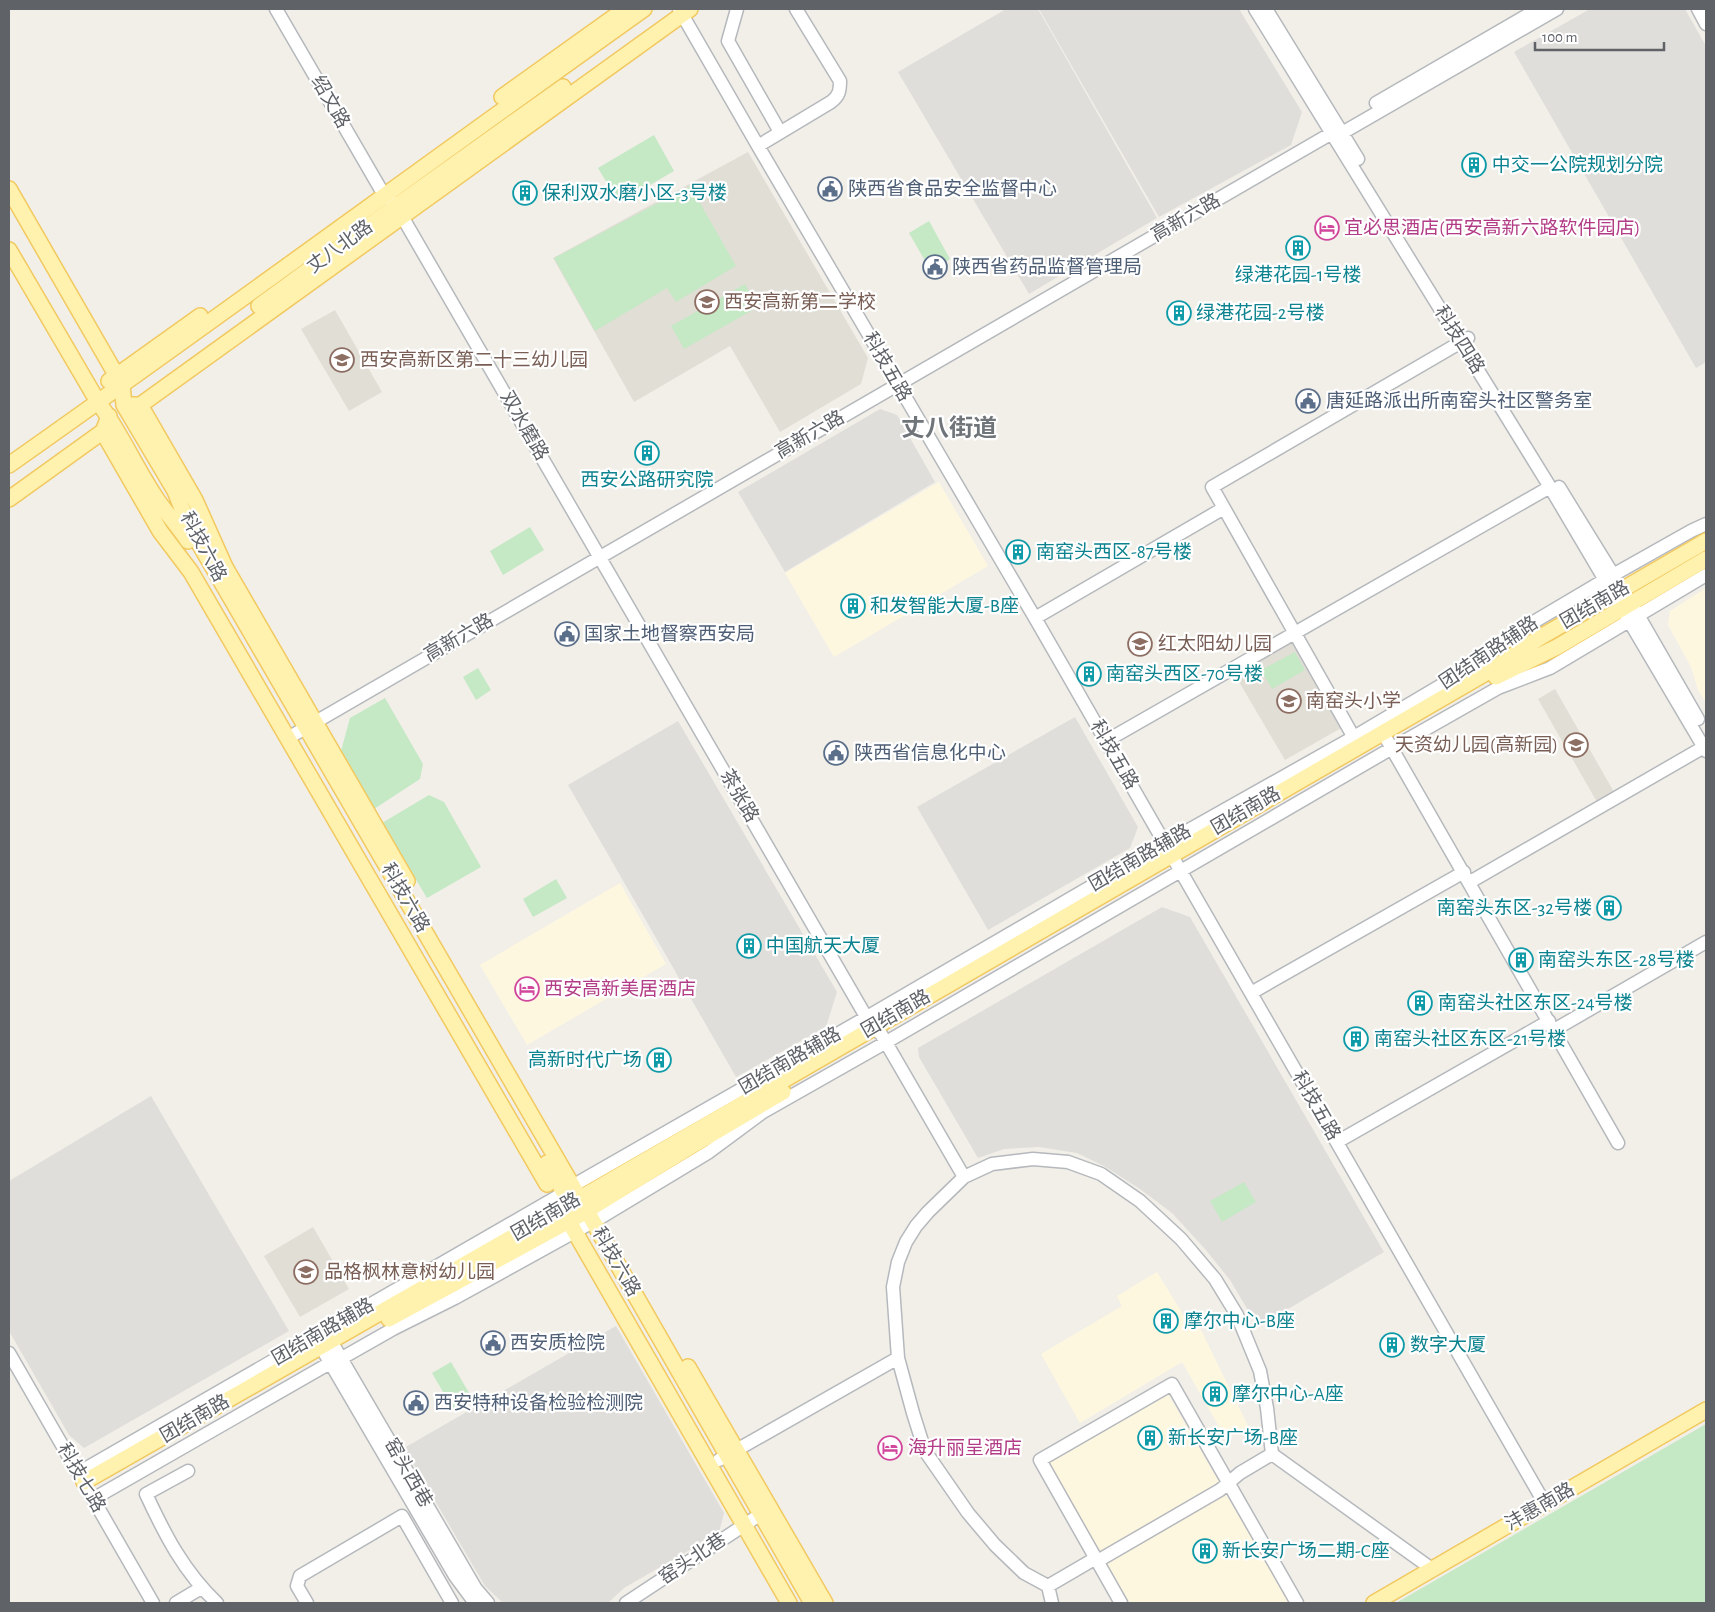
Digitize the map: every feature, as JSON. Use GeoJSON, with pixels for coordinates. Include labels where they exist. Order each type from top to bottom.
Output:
{"type":"FeatureCollection","features":[{"type":"Feature","properties":{"kind":"main road"},"geometry":{"type":"LineString","coordinates":[[381,191],[624,9]]}},
{"type":"Feature","properties":{"kind":"main road","name":"丈八北路"},"geometry":{"type":"LineString","coordinates":[[95,398],[381,191],[644,9]]}},
{"type":"Feature","properties":{"kind":"main road","name":"丈八北路"},"geometry":{"type":"LineString","coordinates":[[9,488],[131,408],[399,211],[681,10]]}},
{"type":"Feature","properties":{"kind":"main road"},"geometry":{"type":"LineString","coordinates":[[9,189],[119,381],[131,408],[195,500],[302,730]]}},
{"type":"Feature","properties":{"kind":"main road","name":"科技六路"},"geometry":{"type":"LineString","coordinates":[[9,250],[95,398],[108,424],[158,500],[182,531],[302,730],[578,1207],[728,1455],[753,1519],[802,1603]]}},
{"type":"Feature","properties":{"kind":"main road"},"geometry":{"type":"LineString","coordinates":[[9,453],[95,398]]}},
{"type":"Feature","properties":{"kind":"main road"},"geometry":{"type":"LineString","coordinates":[[9,465],[95,398]]}},
{"type":"Feature","properties":{"kind":"main road"},"geometry":{"type":"LineString","coordinates":[[9,499],[108,424]]}},
{"type":"Feature","properties":{"kind":"main road","name":"团结南路"},"geometry":{"type":"LineString","coordinates":[[86,1486],[331,1352],[578,1207],[688,1148],[876,1030],[1172,858],[1357,741],[1491,670],[1539,638],[1706,541]]}},
{"type":"Feature","properties":{"kind":"main road","name":"团结南路"},"geometry":{"type":"LineString","coordinates":[[1172,858],[1389,745],[1505,671],[1630,612],[1706,559]]}},
{"type":"Feature","properties":{"kind":"main road"},"geometry":{"type":"LineString","coordinates":[[578,1207],[753,1519],[789,1603]]}},
{"type":"Feature","properties":{"kind":"main road","name":"沣惠南路"},"geometry":{"type":"LineString","coordinates":[[1374,1603],[1706,1410]]}},
{"type":"Feature","properties":{"kind":"main road"},"geometry":{"type":"LineString","coordinates":[[728,1455],[825,1603]]}},
{"type":"Feature","properties":{"kind":"main road","name":"科技六路"},"geometry":{"type":"LineString","coordinates":[[753,1519],[812,1603]]}},
{"type":"Feature","properties":{"kind":"street","name":"绍文路"},"geometry":{"type":"LineString","coordinates":[[276,9],[381,191]]}},
{"type":"Feature","properties":{"kind":"street"},"geometry":{"type":"LineString","coordinates":[[737,9],[728,41],[780,132]]}},
{"type":"Feature","properties":{"kind":"street"},"geometry":{"type":"LineString","coordinates":[[758,146],[831,102],[837,97],[840,89],[840,81],[796,9]]}},
{"type":"Feature","properties":{"kind":"street","name":"科技四路"},"geometry":{"type":"LineString","coordinates":[[1255,9],[1337,130]]}},
{"type":"Feature","properties":{"kind":"street","name":"科技四路"},"geometry":{"type":"LineString","coordinates":[[1266,9],[1337,130],[1630,612],[1705,744]]}},
{"type":"Feature","properties":{"kind":"street","name":"高新六路"},"geometry":{"type":"LineString","coordinates":[[302,730],[1337,130],[1538,9]]}},
{"type":"Feature","properties":{"kind":"street","name":"高新六路"},"geometry":{"type":"LineString","coordinates":[[1337,130],[1557,9]]}},
{"type":"Feature","properties":{"kind":"street"},"geometry":{"type":"LineString","coordinates":[[1698,9],[1706,24]]}},
{"type":"Feature","properties":{"kind":"street","name":"科技五路"},"geometry":{"type":"LineString","coordinates":[[681,10],[758,146],[1035,618],[1545,1504]]}},
{"type":"Feature","properties":{"kind":"street","name":"双水磨路"},"geometry":{"type":"LineString","coordinates":[[381,191],[399,211],[600,556]]}},
{"type":"Feature","properties":{"kind":"street"},"geometry":{"type":"LineString","coordinates":[[1357,741],[1212,487],[1464,340]]}},
{"type":"Feature","properties":{"kind":"street","name":"科技四路"},"geometry":{"type":"LineString","coordinates":[[1464,340],[1550,487],[1609,577]]}},
{"type":"Feature","properties":{"kind":"street"},"geometry":{"type":"LineString","coordinates":[[1106,741],[1550,487]]}},
{"type":"Feature","properties":{"kind":"street"},"geometry":{"type":"LineString","coordinates":[[1035,618],[1224,508]]}},
{"type":"Feature","properties":{"kind":"street","name":"团结南路辅路"},"geometry":{"type":"LineString","coordinates":[[1357,741],[1472,667],[1532,623],[1609,577],[1706,524]]}},
{"type":"Feature","properties":{"kind":"street","name":"茶张路"},"geometry":{"type":"LineString","coordinates":[[600,556],[876,1030],[964,1177]]}},
{"type":"Feature","properties":{"kind":"street"},"geometry":{"type":"LineString","coordinates":[[1630,612],[1706,575]]}},
{"type":"Feature","properties":{"kind":"street"},"geometry":{"type":"LineString","coordinates":[[1251,993],[1467,877],[1705,744]]}},
{"type":"Feature","properties":{"kind":"street"},"geometry":{"type":"LineString","coordinates":[[1389,745],[1467,877],[1618,1143]]}},
{"type":"Feature","properties":{"kind":"street","name":"团结南路辅路"},"geometry":{"type":"LineString","coordinates":[[86,1486],[578,1207],[876,1030],[1172,858]]}},
{"type":"Feature","properties":{"kind":"street"},"geometry":{"type":"LineString","coordinates":[[1337,1142],[1706,942]]}},
{"type":"Feature","properties":{"kind":"street"},"geometry":{"type":"LineString","coordinates":[[1052,1603],[1048,1586],[1024,1573],[995,1546],[968,1514],[926,1451],[898,1358],[893,1287],[898,1262],[906,1242],[916,1226],[964,1177],[992,1164],[1033,1159],[1068,1162],[1101,1174],[1140,1201],[1181,1239],[1209,1272],[1237,1315],[1260,1372],[1267,1408],[1272,1454],[1432,1569]]}},
{"type":"Feature","properties":{"kind":"street","name":"团结南路辅路"},"geometry":{"type":"LineString","coordinates":[[331,1352],[393,1329],[455,1298],[578,1207]]}},
{"type":"Feature","properties":{"kind":"street","name":"窑头西巷"},"geometry":{"type":"LineString","coordinates":[[331,1352],[455,1576],[475,1603]]}},
{"type":"Feature","properties":{"kind":"street","name":"窑头西巷"},"geometry":{"type":"LineString","coordinates":[[331,1352],[476,1589],[488,1603]]}},
{"type":"Feature","properties":{"kind":"street","name":"科技七路"},"geometry":{"type":"LineString","coordinates":[[9,1353],[153,1603]]}},
{"type":"Feature","properties":{"kind":"street"},"geometry":{"type":"LineString","coordinates":[[728,1455],[898,1358]]}},
{"type":"Feature","properties":{"kind":"street"},"geometry":{"type":"LineString","coordinates":[[1121,1603],[1040,1460],[1172,1384],[1297,1603]]}},
{"type":"Feature","properties":{"kind":"street"},"geometry":{"type":"LineString","coordinates":[[1048,1586],[1096,1558],[1101,1559],[1229,1484],[1240,1473],[1272,1454]]}},
{"type":"Feature","properties":{"kind":"street"},"geometry":{"type":"LineString","coordinates":[[188,1471],[146,1494],[163,1532],[178,1558],[201,1588],[217,1603]]}},
{"type":"Feature","properties":{"kind":"street"},"geometry":{"type":"LineString","coordinates":[[307,1603],[297,1586],[300,1576],[402,1516],[452,1603]]}},
{"type":"Feature","properties":{"kind":"street","name":"窑头北巷"},"geometry":{"type":"LineString","coordinates":[[626,1603],[753,1519]]}},
{"type":"Feature","properties":{"kind":"street"},"geometry":{"type":"LineString","coordinates":[[176,1603],[201,1588]]}},
{"type":"Feature","properties":{"kind":"shaded area"},"geometry":{"type":"Polygon","coordinates":[[[1006,9],[1038,9],[1157,218],[1029,294],[898,72],[1006,9]]]}},
{"type":"Feature","properties":{"kind":"shaded area"},"geometry":{"type":"Polygon","coordinates":[[[1039,9],[1239,9],[1302,112],[1291,145],[1159,217],[1039,9]]]}},
{"type":"Feature","properties":{"kind":"shaded area"},"geometry":{"type":"Polygon","coordinates":[[[1590,9],[1685,9],[1706,46],[1706,362],[1696,368],[1514,52],[1590,9]]]}},
{"type":"Feature","properties":{"kind":"shaded area","name":"西安高新第二学校"},"geometry":{"type":"Polygon","coordinates":[[[748,152],[868,358],[861,384],[780,432],[730,346],[634,402],[553,258],[748,152]]]}},
{"type":"Feature","properties":{"kind":"shaded area","name":"西安高新区第二十三幼儿园"},"geometry":{"type":"Polygon","coordinates":[[[335,310],[382,392],[349,411],[301,329],[335,310]]]}},
{"type":"Feature","properties":{"kind":"shaded area"},"geometry":{"type":"Polygon","coordinates":[[[880,409],[897,415],[935,482],[785,572],[738,492],[880,409]]]}},
{"type":"Feature","properties":{"kind":"shaded area"},"geometry":{"type":"Polygon","coordinates":[[[939,482],[988,566],[834,657],[785,573],[939,482]]]}},
{"type":"Feature","properties":{"kind":"shaded area"},"geometry":{"type":"Polygon","coordinates":[[[1706,588],[1706,703],[1698,690],[1691,667],[1668,625],[1670,611],[1706,588]]]}},
{"type":"Feature","properties":{"kind":"shaded area","name":"南窑头小学"},"geometry":{"type":"Polygon","coordinates":[[[1293,641],[1343,727],[1285,760],[1235,675],[1293,641]]]}},
{"type":"Feature","properties":{"kind":"shaded area","name":"天资幼儿园(高新园)"},"geometry":{"type":"Polygon","coordinates":[[[1555,689],[1614,792],[1597,802],[1538,699],[1555,689]]]}},
{"type":"Feature","properties":{"kind":"shaded area"},"geometry":{"type":"Polygon","coordinates":[[[1075,717],[1138,827],[1130,848],[988,930],[917,807],[1075,717]]]}},
{"type":"Feature","properties":{"kind":"shaded area"},"geometry":{"type":"Polygon","coordinates":[[[678,721],[837,992],[826,1027],[736,1077],[568,785],[678,721]]]}},
{"type":"Feature","properties":{"kind":"shaded area"},"geometry":{"type":"Polygon","coordinates":[[[620,883],[666,964],[527,1045],[480,965],[620,883]]]}},
{"type":"Feature","properties":{"kind":"shaded area"},"geometry":{"type":"Polygon","coordinates":[[[1162,907],[1190,917],[1384,1252],[1258,1327],[1230,1280],[1172,1213],[1140,1189],[1104,1166],[1077,1153],[1039,1147],[1004,1149],[978,1158],[919,1057],[918,1048],[1162,907]]]}},
{"type":"Feature","properties":{"kind":"shaded area"},"geometry":{"type":"Polygon","coordinates":[[[151,1096],[289,1331],[84,1448],[69,1435],[9,1331],[9,1181],[151,1096]]]}},
{"type":"Feature","properties":{"kind":"shaded area","name":"品格枫林意树幼儿园"},"geometry":{"type":"Polygon","coordinates":[[[313,1227],[349,1289],[300,1317],[264,1256],[313,1227]]]}},
{"type":"Feature","properties":{"kind":"shaded area"},"geometry":{"type":"Polygon","coordinates":[[[1157,1272],[1185,1318],[1198,1324],[1248,1426],[1226,1439],[1182,1362],[1080,1423],[1041,1354],[1122,1306],[1117,1296],[1157,1272]]]}},
{"type":"Feature","properties":{"kind":"shaded area"},"geometry":{"type":"Polygon","coordinates":[[[616,1326],[724,1513],[719,1533],[624,1588],[608,1603],[503,1603],[485,1586],[404,1448],[616,1326]]]}},
{"type":"Feature","properties":{"kind":"shaded area"},"geometry":{"type":"Polygon","coordinates":[[[1168,1394],[1289,1603],[1130,1603],[1048,1463],[1168,1394]]]}},
{"type":"Feature","properties":{"kind":"green space"},"geometry":{"type":"Polygon","coordinates":[[[654,135],[674,171],[619,203],[598,168],[654,135]]]}},
{"type":"Feature","properties":{"kind":"green space"},"geometry":{"type":"Polygon","coordinates":[[[694,184],[699,194],[700,203],[736,266],[676,302],[667,288],[595,331],[554,258],[694,184]]]}},
{"type":"Feature","properties":{"kind":"green space"},"geometry":{"type":"Polygon","coordinates":[[[929,221],[950,259],[931,271],[909,233],[929,221]]]}},
{"type":"Feature","properties":{"kind":"green space"},"geometry":{"type":"Polygon","coordinates":[[[745,284],[758,307],[684,349],[671,326],[745,284]]]}},
{"type":"Feature","properties":{"kind":"green space"},"geometry":{"type":"Polygon","coordinates":[[[530,527],[544,550],[503,575],[490,551],[530,527]]]}},
{"type":"Feature","properties":{"kind":"green space"},"geometry":{"type":"Polygon","coordinates":[[[1295,652],[1305,670],[1272,689],[1261,670],[1295,652]]]}},
{"type":"Feature","properties":{"kind":"green space"},"geometry":{"type":"Polygon","coordinates":[[[478,668],[491,690],[476,700],[463,677],[478,668]]]}},
{"type":"Feature","properties":{"kind":"green space"},"geometry":{"type":"Polygon","coordinates":[[[385,698],[423,764],[420,779],[374,809],[341,751],[350,718],[385,698]]]}},
{"type":"Feature","properties":{"kind":"green space"},"geometry":{"type":"Polygon","coordinates":[[[429,795],[444,802],[481,867],[427,898],[382,823],[429,795]]]}},
{"type":"Feature","properties":{"kind":"green space"},"geometry":{"type":"Polygon","coordinates":[[[556,879],[567,898],[533,917],[523,899],[556,879]]]}},
{"type":"Feature","properties":{"kind":"green space"},"geometry":{"type":"Polygon","coordinates":[[[1244,1182],[1256,1202],[1222,1222],[1210,1201],[1244,1182]]]}},
{"type":"Feature","properties":{"kind":"green space"},"geometry":{"type":"Polygon","coordinates":[[[451,1362],[472,1398],[453,1409],[432,1373],[451,1362]]]}},
{"type":"Feature","properties":{"kind":"green space"},"geometry":{"type":"Polygon","coordinates":[[[1706,1424],[1706,1603],[1396,1603],[1706,1424]]]}},
{"type":"Feature","properties":{"kind":"place","name":"中交一公院规划分院"},"geometry":{"type":"Point","coordinates":[1474,165]}},
{"type":"Feature","properties":{"kind":"place","name":"陕西省食品安全监督中心"},"geometry":{"type":"Point","coordinates":[830,189]}},
{"type":"Feature","properties":{"kind":"place","name":"保利双水磨小区-3号楼"},"geometry":{"type":"Point","coordinates":[525,193]}},
{"type":"Feature","properties":{"kind":"place","name":"宜必思酒店(西安高新六路软件园店)"},"geometry":{"type":"Point","coordinates":[1327,228]}},
{"type":"Feature","properties":{"kind":"place","name":"绿港花园-1号楼"},"geometry":{"type":"Point","coordinates":[1298,248]}},
{"type":"Feature","properties":{"kind":"place","name":"陕西省药品监督管理局"},"geometry":{"type":"Point","coordinates":[935,267]}},
{"type":"Feature","properties":{"kind":"place","name":"西安高新第二学校"},"geometry":{"type":"Point","coordinates":[707,302]}},
{"type":"Feature","properties":{"kind":"place","name":"绿港花园-2号楼"},"geometry":{"type":"Point","coordinates":[1179,313]}},
{"type":"Feature","properties":{"kind":"place","name":"西安高新区第二十三幼儿园"},"geometry":{"type":"Point","coordinates":[342,360]}},
{"type":"Feature","properties":{"kind":"place","name":"唐延路派出所南窑头社区警务室"},"geometry":{"type":"Point","coordinates":[1308,401]}},
{"type":"Feature","properties":{"kind":"place","name":"西安公路研究院"},"geometry":{"type":"Point","coordinates":[647,453]}},
{"type":"Feature","properties":{"kind":"place","name":"南窑头西区-87号楼"},"geometry":{"type":"Point","coordinates":[1018,552]}},
{"type":"Feature","properties":{"kind":"place","name":"和发智能大厦-B座"},"geometry":{"type":"Point","coordinates":[853,606]}},
{"type":"Feature","properties":{"kind":"place","name":"国家土地督察西安局"},"geometry":{"type":"Point","coordinates":[567,634]}},
{"type":"Feature","properties":{"kind":"place","name":"红太阳幼儿园"},"geometry":{"type":"Point","coordinates":[1140,644]}},
{"type":"Feature","properties":{"kind":"place","name":"南窑头西区-70号楼"},"geometry":{"type":"Point","coordinates":[1089,674]}},
{"type":"Feature","properties":{"kind":"place","name":"南窑头小学"},"geometry":{"type":"Point","coordinates":[1289,701]}},
{"type":"Feature","properties":{"kind":"place","name":"天资幼儿园(高新园)"},"geometry":{"type":"Point","coordinates":[1576,745]}},
{"type":"Feature","properties":{"kind":"place","name":"陕西省信息化中心"},"geometry":{"type":"Point","coordinates":[836,753]}},
{"type":"Feature","properties":{"kind":"place","name":"南窑头东区-32号楼"},"geometry":{"type":"Point","coordinates":[1609,908]}},
{"type":"Feature","properties":{"kind":"place","name":"中国航天大厦"},"geometry":{"type":"Point","coordinates":[749,946]}},
{"type":"Feature","properties":{"kind":"place","name":"南窑头东区-28号楼"},"geometry":{"type":"Point","coordinates":[1521,960]}},
{"type":"Feature","properties":{"kind":"place","name":"西安高新美居酒店"},"geometry":{"type":"Point","coordinates":[527,989]}},
{"type":"Feature","properties":{"kind":"place","name":"南窑头社区东区-24号楼"},"geometry":{"type":"Point","coordinates":[1420,1003]}},
{"type":"Feature","properties":{"kind":"place","name":"南窑头社区东区-21号楼"},"geometry":{"type":"Point","coordinates":[1356,1039]}},
{"type":"Feature","properties":{"kind":"place","name":"高新时代广场"},"geometry":{"type":"Point","coordinates":[659,1060]}},
{"type":"Feature","properties":{"kind":"place","name":"品格枫林意树幼儿园"},"geometry":{"type":"Point","coordinates":[306,1272]}},
{"type":"Feature","properties":{"kind":"place","name":"摩尔中心-B座"},"geometry":{"type":"Point","coordinates":[1166,1321]}},
{"type":"Feature","properties":{"kind":"place","name":"西安质检院"},"geometry":{"type":"Point","coordinates":[493,1343]}},
{"type":"Feature","properties":{"kind":"place","name":"数字大厦"},"geometry":{"type":"Point","coordinates":[1392,1345]}},
{"type":"Feature","properties":{"kind":"place","name":"摩尔中心-A座"},"geometry":{"type":"Point","coordinates":[1215,1394]}},
{"type":"Feature","properties":{"kind":"place","name":"西安特种设备检验检测院"},"geometry":{"type":"Point","coordinates":[416,1403]}},
{"type":"Feature","properties":{"kind":"place","name":"新长安广场-B座"},"geometry":{"type":"Point","coordinates":[1150,1438]}},
{"type":"Feature","properties":{"kind":"place","name":"海升丽呈酒店"},"geometry":{"type":"Point","coordinates":[890,1448]}},
{"type":"Feature","properties":{"kind":"place","name":"新长安广场二期-C座"},"geometry":{"type":"Point","coordinates":[1205,1551]}},
{"type":"Feature","properties":{"kind":"district","name":"丈八街道"},"geometry":{"type":"Point","coordinates":[949,429]}}]}
